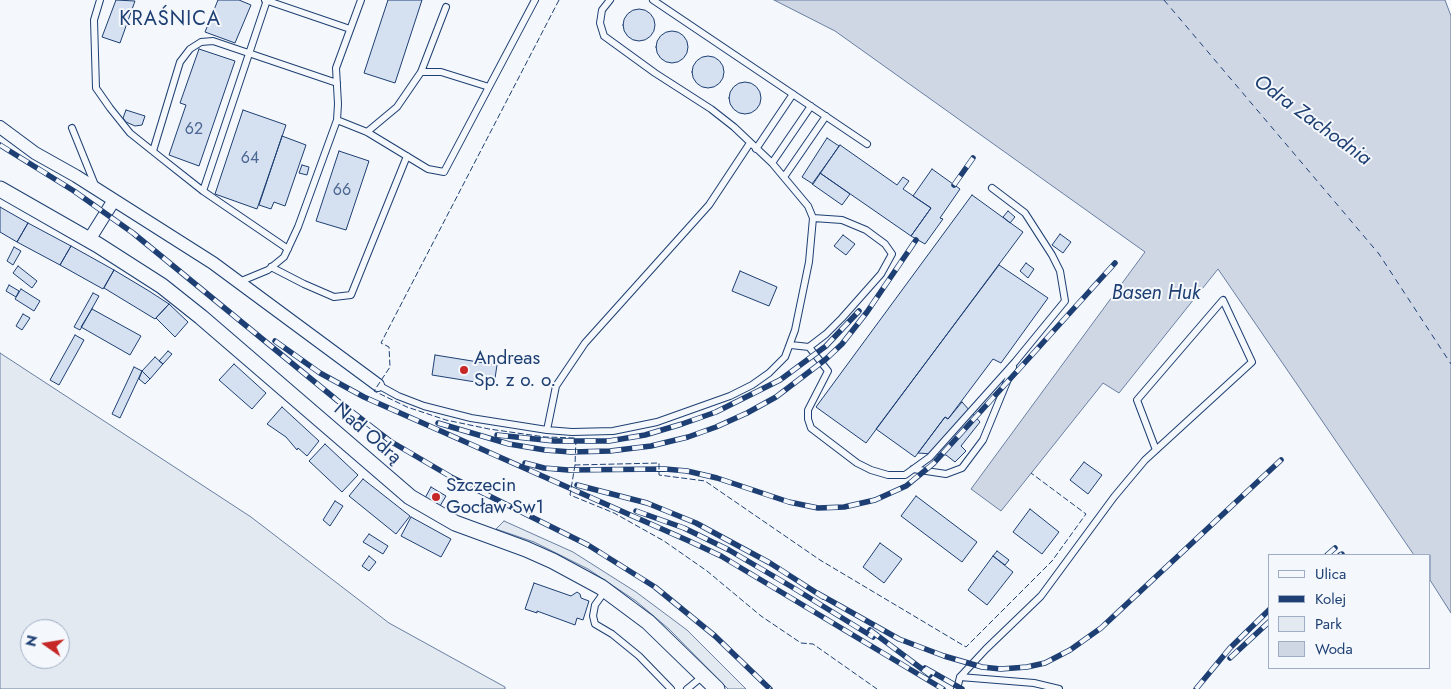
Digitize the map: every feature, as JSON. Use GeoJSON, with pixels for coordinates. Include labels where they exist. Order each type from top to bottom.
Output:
{"type":"FeatureCollection","features":[{"type":"Feature","properties":{"kind":"street"},"geometry":{"type":"LineString","coordinates":[[0,127],[35,153],[76,176],[184,244],[378,385]]}},
{"type":"Feature","properties":{"kind":"street","name":"Nad Odrą"},"geometry":{"type":"LineString","coordinates":[[0,189],[143,273],[194,311],[418,503],[455,523],[553,561],[606,590],[648,622],[717,689]]}},
{"type":"Feature","properties":{"kind":"street"},"geometry":{"type":"LineString","coordinates":[[89,240],[114,200]]}},
{"type":"Feature","properties":{"kind":"lane"},"geometry":{"type":"LineString","coordinates":[[100,0],[94,20],[96,88],[110,108],[130,133],[203,191],[288,249]]}},
{"type":"Feature","properties":{"kind":"lane"},"geometry":{"type":"LineString","coordinates":[[203,191],[266,0],[350,29]]}},
{"type":"Feature","properties":{"kind":"lane"},"geometry":{"type":"LineString","coordinates":[[238,282],[268,270],[284,257],[298,227],[336,120],[338,104],[336,68],[361,0]]}},
{"type":"Feature","properties":{"kind":"lane"},"geometry":{"type":"LineString","coordinates":[[336,120],[367,132],[428,169],[444,172],[535,0]]}},
{"type":"Feature","properties":{"kind":"lane"},"geometry":{"type":"LineString","coordinates":[[378,385],[398,396],[424,406],[485,421],[546,430],[572,432],[613,431],[634,428],[682,414],[730,396],[752,385],[778,365],[785,357],[791,345],[808,262],[813,218],[808,206],[772,163],[711,110],[604,36],[600,23],[602,10],[610,0]]}},
{"type":"Feature","properties":{"kind":"lane"},"geometry":{"type":"LineString","coordinates":[[653,0],[867,144]]}},
{"type":"Feature","properties":{"kind":"lane"},"geometry":{"type":"LineString","coordinates":[[367,132],[397,107],[421,72],[446,7]]}},
{"type":"Feature","properties":{"kind":"lane"},"geometry":{"type":"LineString","coordinates":[[153,151],[180,62],[190,49],[201,42],[213,41],[337,84]]}},
{"type":"Feature","properties":{"kind":"lane"},"geometry":{"type":"LineString","coordinates":[[421,72],[441,72],[489,87]]}},
{"type":"Feature","properties":{"kind":"lane"},"geometry":{"type":"LineString","coordinates":[[756,149],[793,94]]}},
{"type":"Feature","properties":{"kind":"lane"},"geometry":{"type":"LineString","coordinates":[[772,163],[811,106]]}},
{"type":"Feature","properties":{"kind":"lane"},"geometry":{"type":"LineString","coordinates":[[784,177],[826,116]]}},
{"type":"Feature","properties":{"kind":"lane"},"geometry":{"type":"LineString","coordinates":[[72,128],[97,189]]}},
{"type":"Feature","properties":{"kind":"lane"},"geometry":{"type":"LineString","coordinates":[[546,430],[556,386],[585,343],[709,206],[750,143]]}},
{"type":"Feature","properties":{"kind":"lane"},"geometry":{"type":"LineString","coordinates":[[272,267],[334,297],[351,294],[407,156]]}},
{"type":"Feature","properties":{"kind":"lane"},"geometry":{"type":"LineString","coordinates":[[791,345],[809,347],[828,371],[808,410],[808,420],[811,428],[857,464],[888,475],[905,475],[930,456],[1015,362],[1065,301],[1060,271],[1025,213],[992,188]]}},
{"type":"Feature","properties":{"kind":"lane"},"geometry":{"type":"LineString","coordinates":[[809,347],[842,318],[881,274],[892,254],[885,244],[866,230],[842,220],[813,218]]}},
{"type":"Feature","properties":{"kind":"lane"},"geometry":{"type":"LineString","coordinates":[[956,689],[960,677],[1041,596],[1114,497],[1145,460],[1156,450],[1252,362],[1224,300],[1138,400],[1156,450]]}},
{"type":"Feature","properties":{"kind":"lane"},"geometry":{"type":"LineString","coordinates":[[913,469],[946,474],[962,468],[983,440],[1015,362]]}},
{"type":"Feature","properties":{"kind":"lane"},"geometry":{"type":"LineString","coordinates":[[606,590],[595,605],[593,616],[596,624],[612,634],[639,656],[671,689]]}},
{"type":"Feature","properties":{"kind":"lane"},"geometry":{"type":"LineString","coordinates":[[687,689],[704,675]]}},
{"type":"Feature","properties":{"kind":"lane"},"geometry":{"type":"LineString","coordinates":[[960,677],[1034,683],[1059,689]]}},
{"type":"Feature","properties":{"kind":"green space"},"geometry":{"type":"Polygon","coordinates":[[[0,353],[251,517],[389,623],[505,687],[505,689],[0,689],[0,353]]]}},
{"type":"Feature","properties":{"kind":"green space"},"geometry":{"type":"Polygon","coordinates":[[[504,521],[573,552],[636,592],[687,630],[746,689],[728,689],[669,629],[636,601],[588,569],[534,542],[496,529],[504,521]]]}},
{"type":"Feature","properties":{"kind":"water"},"geometry":{"type":"Polygon","coordinates":[[[774,0],[1445,0],[1451,16],[1451,613],[1431,582],[1431,554],[1413,554],[1218,269],[1119,393],[1103,383],[1001,511],[971,489],[1145,252],[835,31],[774,0]]]}},
{"type":"Feature","properties":{"kind":"building"},"geometry":{"type":"Polygon","coordinates":[[[116,0],[135,1],[120,43],[102,37],[116,0]]]}},
{"type":"Feature","properties":{"kind":"building"},"geometry":{"type":"Polygon","coordinates":[[[218,0],[239,0],[251,5],[235,43],[205,32],[218,0]]]}},
{"type":"Feature","properties":{"kind":"building"},"geometry":{"type":"Polygon","coordinates":[[[388,0],[422,0],[395,83],[364,73],[388,0]]]}},
{"type":"Feature","properties":{"kind":"building"},"geometry":{"type":"Polygon","coordinates":[[[639,9],[645,10],[650,14],[654,19],[654,31],[650,36],[645,40],[639,41],[633,40],[628,36],[624,31],[623,25],[624,19],[628,14],[633,10],[639,9]]]}},
{"type":"Feature","properties":{"kind":"building"},"geometry":{"type":"Polygon","coordinates":[[[672,31],[678,32],[683,36],[687,41],[687,53],[683,58],[678,62],[672,63],[666,62],[661,58],[657,53],[656,47],[657,41],[661,36],[666,32],[672,31]]]}},
{"type":"Feature","properties":{"kind":"building"},"geometry":{"type":"Polygon","coordinates":[[[199,49],[235,61],[199,166],[169,155],[186,105],[180,103],[199,49]]]}},
{"type":"Feature","properties":{"kind":"building"},"geometry":{"type":"Polygon","coordinates":[[[708,56],[714,57],[719,61],[723,66],[723,78],[719,83],[714,87],[708,88],[702,87],[697,83],[693,78],[692,72],[693,66],[697,61],[702,57],[708,56]]]}},
{"type":"Feature","properties":{"kind":"building"},"geometry":{"type":"Polygon","coordinates":[[[745,82],[751,83],[756,87],[760,92],[760,104],[756,109],[751,113],[745,114],[739,113],[734,109],[730,104],[729,98],[730,92],[734,87],[739,83],[745,82]]]}},
{"type":"Feature","properties":{"kind":"building"},"geometry":{"type":"Polygon","coordinates":[[[126,110],[145,116],[142,125],[135,126],[126,122],[123,118],[126,110]]]}},
{"type":"Feature","properties":{"kind":"building"},"geometry":{"type":"Polygon","coordinates":[[[243,110],[286,125],[257,209],[215,194],[243,110]]]}},
{"type":"Feature","properties":{"kind":"building"},"geometry":{"type":"Polygon","coordinates":[[[282,136],[306,145],[285,206],[274,202],[271,209],[259,205],[282,136]]]}},
{"type":"Feature","properties":{"kind":"building"},"geometry":{"type":"Polygon","coordinates":[[[827,138],[839,146],[813,184],[802,177],[827,138]]]}},
{"type":"Feature","properties":{"kind":"building"},"geometry":{"type":"Polygon","coordinates":[[[840,145],[897,185],[903,177],[909,181],[903,189],[931,208],[911,236],[820,173],[840,145]]]}},
{"type":"Feature","properties":{"kind":"building"},"geometry":{"type":"Polygon","coordinates":[[[339,151],[369,161],[346,230],[316,221],[339,151]]]}},
{"type":"Feature","properties":{"kind":"building"},"geometry":{"type":"Polygon","coordinates":[[[302,165],[309,167],[307,175],[299,173],[302,165]]]}},
{"type":"Feature","properties":{"kind":"building"},"geometry":{"type":"Polygon","coordinates":[[[932,169],[960,189],[940,218],[943,219],[925,244],[911,236],[931,208],[913,196],[932,169]]]}},
{"type":"Feature","properties":{"kind":"building"},"geometry":{"type":"Polygon","coordinates":[[[820,173],[850,194],[842,205],[812,184],[820,173]]]}},
{"type":"Feature","properties":{"kind":"building"},"geometry":{"type":"Polygon","coordinates":[[[972,195],[1023,232],[866,443],[816,407],[972,195]]]}},
{"type":"Feature","properties":{"kind":"building"},"geometry":{"type":"Polygon","coordinates":[[[0,207],[28,223],[17,242],[0,232],[0,207]]]}},
{"type":"Feature","properties":{"kind":"building"},"geometry":{"type":"Polygon","coordinates":[[[1008,211],[1015,217],[1010,223],[1003,217],[1008,211]]]}},
{"type":"Feature","properties":{"kind":"building"},"geometry":{"type":"Polygon","coordinates":[[[28,223],[71,246],[60,265],[17,242],[28,223]]]}},
{"type":"Feature","properties":{"kind":"building"},"geometry":{"type":"Polygon","coordinates":[[[1060,234],[1071,242],[1063,253],[1052,245],[1060,234]]]}},
{"type":"Feature","properties":{"kind":"building"},"geometry":{"type":"Polygon","coordinates":[[[843,235],[855,244],[846,255],[834,246],[843,235]]]}},
{"type":"Feature","properties":{"kind":"building"},"geometry":{"type":"Polygon","coordinates":[[[71,246],[114,270],[103,289],[60,265],[71,246]]]}},
{"type":"Feature","properties":{"kind":"building"},"geometry":{"type":"Polygon","coordinates":[[[14,247],[21,251],[13,265],[7,261],[14,247]]]}},
{"type":"Feature","properties":{"kind":"building"},"geometry":{"type":"Polygon","coordinates":[[[1026,263],[1034,269],[1028,278],[1020,271],[1026,263]]]}},
{"type":"Feature","properties":{"kind":"building"},"geometry":{"type":"Polygon","coordinates":[[[999,265],[1048,298],[1001,363],[993,359],[948,419],[945,417],[915,457],[876,429],[999,265]]]}},
{"type":"Feature","properties":{"kind":"building"},"geometry":{"type":"Polygon","coordinates":[[[18,266],[37,281],[32,288],[13,273],[18,266]]]}},
{"type":"Feature","properties":{"kind":"building"},"geometry":{"type":"Polygon","coordinates":[[[114,270],[169,304],[155,319],[104,288],[114,270]]]}},
{"type":"Feature","properties":{"kind":"building"},"geometry":{"type":"Polygon","coordinates":[[[740,271],[777,287],[769,306],[732,291],[740,271]]]}},
{"type":"Feature","properties":{"kind":"building"},"geometry":{"type":"Polygon","coordinates":[[[9,285],[19,291],[16,297],[6,291],[9,285]]]}},
{"type":"Feature","properties":{"kind":"building"},"geometry":{"type":"Polygon","coordinates":[[[21,289],[40,301],[34,311],[15,299],[21,289]]]}},
{"type":"Feature","properties":{"kind":"building"},"geometry":{"type":"Polygon","coordinates":[[[93,293],[99,296],[80,330],[74,327],[93,293]]]}},
{"type":"Feature","properties":{"kind":"building"},"geometry":{"type":"Polygon","coordinates":[[[169,304],[188,322],[175,337],[156,318],[169,304]]]}},
{"type":"Feature","properties":{"kind":"building"},"geometry":{"type":"Polygon","coordinates":[[[92,309],[141,336],[130,355],[81,327],[92,309]]]}},
{"type":"Feature","properties":{"kind":"building"},"geometry":{"type":"Polygon","coordinates":[[[23,314],[30,318],[22,330],[16,326],[23,314]]]}},
{"type":"Feature","properties":{"kind":"building"},"geometry":{"type":"Polygon","coordinates":[[[75,335],[84,340],[59,385],[50,380],[75,335]]]}},
{"type":"Feature","properties":{"kind":"building"},"geometry":{"type":"Polygon","coordinates":[[[168,351],[172,354],[163,364],[159,361],[168,351]]]}},
{"type":"Feature","properties":{"kind":"building","name":"Andreas Sp. z o. o."},"geometry":{"type":"Polygon","coordinates":[[[435,355],[497,365],[494,385],[432,375],[435,355]]]}},
{"type":"Feature","properties":{"kind":"building"},"geometry":{"type":"Polygon","coordinates":[[[155,357],[163,364],[150,379],[142,371],[155,357]]]}},
{"type":"Feature","properties":{"kind":"building"},"geometry":{"type":"Polygon","coordinates":[[[234,364],[266,393],[252,409],[219,380],[234,364]]]}},
{"type":"Feature","properties":{"kind":"building"},"geometry":{"type":"Polygon","coordinates":[[[134,367],[142,371],[120,418],[112,414],[134,367]]]}},
{"type":"Feature","properties":{"kind":"building"},"geometry":{"type":"Polygon","coordinates":[[[142,371],[150,379],[145,384],[139,379],[142,371]]]}},
{"type":"Feature","properties":{"kind":"building"},"geometry":{"type":"Polygon","coordinates":[[[962,402],[980,422],[961,446],[966,451],[955,462],[946,455],[918,453],[945,417],[948,419],[962,402]]]}},
{"type":"Feature","properties":{"kind":"building"},"geometry":{"type":"Polygon","coordinates":[[[282,407],[319,441],[307,456],[298,448],[297,450],[286,437],[267,424],[282,407]]]}},
{"type":"Feature","properties":{"kind":"building"},"geometry":{"type":"Polygon","coordinates":[[[325,444],[358,475],[342,492],[309,461],[325,444]]]}},
{"type":"Feature","properties":{"kind":"building"},"geometry":{"type":"Polygon","coordinates":[[[1084,462],[1102,475],[1088,494],[1070,480],[1084,462]]]}},
{"type":"Feature","properties":{"kind":"building"},"geometry":{"type":"Polygon","coordinates":[[[363,479],[410,516],[396,534],[349,496],[363,479]]]}},
{"type":"Feature","properties":{"kind":"building","name":"Szczecin Gocław Sw1"},"geometry":{"type":"Polygon","coordinates":[[[431,487],[446,496],[440,506],[425,498],[431,487]]]}},
{"type":"Feature","properties":{"kind":"building"},"geometry":{"type":"Polygon","coordinates":[[[916,496],[977,542],[962,562],[901,516],[916,496]]]}},
{"type":"Feature","properties":{"kind":"building"},"geometry":{"type":"Polygon","coordinates":[[[335,501],[343,506],[330,526],[323,520],[335,501]]]}},
{"type":"Feature","properties":{"kind":"building"},"geometry":{"type":"Polygon","coordinates":[[[1030,509],[1059,532],[1042,554],[1013,532],[1030,509]]]}},
{"type":"Feature","properties":{"kind":"building"},"geometry":{"type":"Polygon","coordinates":[[[411,517],[451,539],[441,557],[401,536],[411,517]]]}},
{"type":"Feature","properties":{"kind":"building"},"geometry":{"type":"Polygon","coordinates":[[[369,534],[388,546],[383,554],[363,542],[369,534]]]}},
{"type":"Feature","properties":{"kind":"building"},"geometry":{"type":"Polygon","coordinates":[[[880,543],[902,559],[884,583],[863,567],[880,543]]]}},
{"type":"Feature","properties":{"kind":"building"},"geometry":{"type":"Polygon","coordinates":[[[997,551],[1009,560],[1005,565],[993,556],[997,551]]]}},
{"type":"Feature","properties":{"kind":"building"},"geometry":{"type":"Polygon","coordinates":[[[369,556],[376,562],[369,571],[362,566],[369,556]]]}},
{"type":"Feature","properties":{"kind":"building"},"geometry":{"type":"Polygon","coordinates":[[[993,556],[1013,572],[987,605],[968,590],[993,556]]]}},
{"type":"Feature","properties":{"kind":"building"},"geometry":{"type":"Polygon","coordinates":[[[534,583],[571,596],[577,592],[580,594],[581,598],[589,601],[583,620],[577,618],[575,625],[537,611],[537,613],[525,609],[534,583]]]}},
{"type":"Feature","properties":{"kind":"ferry route"},"geometry":{"type":"LineString","coordinates":[[1164,0],[1379,254],[1451,364]]}},
{"type":"Feature","properties":{"kind":"railway"},"geometry":{"type":"LineString","coordinates":[[0,145],[74,191],[133,233],[338,401],[390,441],[453,478],[588,545],[655,587],[715,636],[770,689]]}},
{"type":"Feature","properties":{"kind":"railway"},"geometry":{"type":"LineString","coordinates":[[954,185],[973,158]]}},
{"type":"Feature","properties":{"kind":"railway"},"geometry":{"type":"LineString","coordinates":[[438,423],[509,444],[571,452],[610,451],[651,446],[688,437],[716,427],[776,397],[826,359],[842,344],[867,312],[916,240]]}},
{"type":"Feature","properties":{"kind":"railway"},"geometry":{"type":"LineString","coordinates":[[525,463],[544,468],[568,470],[665,469],[687,471],[717,478],[789,502],[818,508],[844,507],[875,500],[906,486],[934,463],[1115,263]]}},
{"type":"Feature","properties":{"kind":"railway"},"geometry":{"type":"LineString","coordinates":[[497,435],[554,441],[609,441],[645,435],[682,424],[716,412],[780,380],[826,346],[859,311]]}},
{"type":"Feature","properties":{"kind":"railway"},"geometry":{"type":"LineString","coordinates":[[275,341],[320,373],[364,397],[721,556],[943,689]]}},
{"type":"Feature","properties":{"kind":"railway"},"geometry":{"type":"LineString","coordinates":[[817,593],[899,639],[944,656],[982,667],[1001,669],[1027,667],[1045,663],[1070,650],[1101,628],[1281,460]]}},
{"type":"Feature","properties":{"kind":"railway"},"geometry":{"type":"LineString","coordinates":[[577,485],[647,503],[696,523],[770,563],[823,597]]}},
{"type":"Feature","properties":{"kind":"railway"},"geometry":{"type":"LineString","coordinates":[[636,511],[684,528],[729,550],[873,637]]}},
{"type":"Feature","properties":{"kind":"railway"},"geometry":{"type":"LineString","coordinates":[[1328,554],[1335,548]]}},
{"type":"Feature","properties":{"kind":"railway"},"geometry":{"type":"LineString","coordinates":[[1196,689],[1230,648],[1268,611]]}},
{"type":"Feature","properties":{"kind":"railway"},"geometry":{"type":"LineString","coordinates":[[1230,658],[1268,623]]}},
{"type":"Feature","properties":{"kind":"railway"},"geometry":{"type":"LineString","coordinates":[[870,630],[930,675]]}},
{"type":"Feature","properties":{"kind":"railway"},"geometry":{"type":"LineString","coordinates":[[925,668],[962,689]]}},
{"type":"Feature","properties":{"kind":"fence"},"geometry":{"type":"LineString","coordinates":[[559,0],[381,343],[389,347],[390,367],[374,391],[407,407],[446,420],[489,429],[545,437],[576,438],[575,465],[659,463],[659,475],[705,481],[820,560],[966,647],[1052,561],[1086,514],[1031,473]]}},
{"type":"Feature","properties":{"kind":"fence"},"geometry":{"type":"LineString","coordinates":[[575,465],[570,495],[614,513],[664,541],[707,571],[761,616],[801,643],[813,644],[877,689]]}},
{"type":"Feature","properties":{"kind":"place","name":"Andreas Sp. z o. o."},"geometry":{"type":"Point","coordinates":[464,370]}},
{"type":"Feature","properties":{"kind":"place","name":"Szczecin Gocław Sw1"},"geometry":{"type":"Point","coordinates":[436,497]}},
{"type":"Feature","properties":{"kind":"district","name":"KRAŚNICA"},"geometry":{"type":"Point","coordinates":[170,20]}},
{"type":"Feature","properties":{"kind":"water label","name":"Odra Zachodnia"},"geometry":{"type":"Point","coordinates":[1312,121]}},
{"type":"Feature","properties":{"kind":"water label","name":"Basen Huk"},"geometry":{"type":"Point","coordinates":[1156,294]}}]}
